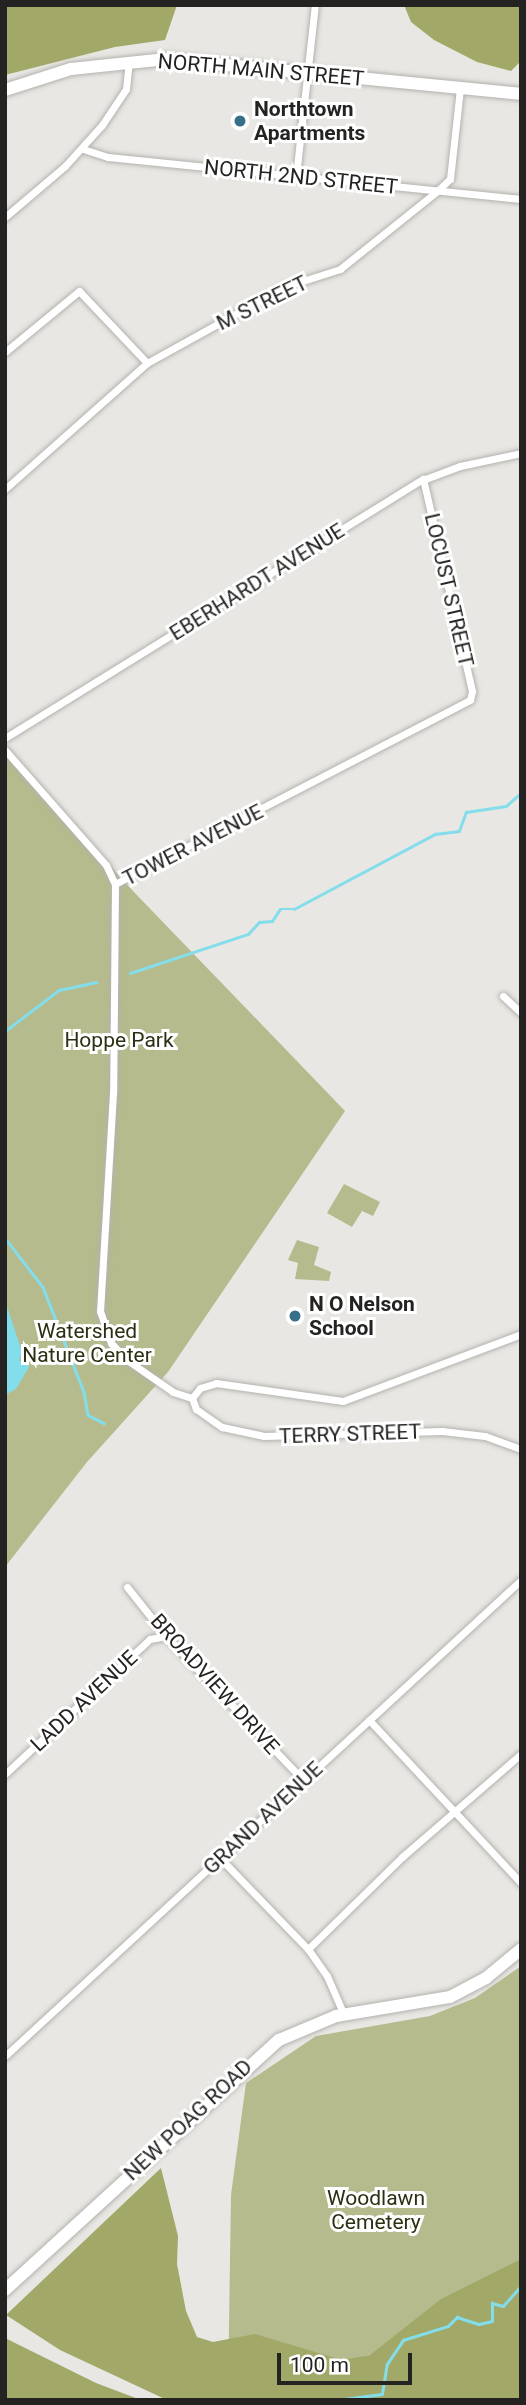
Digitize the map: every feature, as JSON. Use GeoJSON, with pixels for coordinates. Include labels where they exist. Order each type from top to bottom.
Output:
{"type":"FeatureCollection","features":[{"type":"Feature","properties":{"kind":"main road","name":"NORTH MAIN STREET"},"geometry":{"type":"LineString","coordinates":[[5,90],[68,70],[129,61],[308,73],[521,94]]}},
{"type":"Feature","properties":{"kind":"main road","name":"NEW POAG ROAD"},"geometry":{"type":"LineString","coordinates":[[7,2288],[264,2050],[296,2030],[344,2015],[433,2003],[468,1988],[521,1948]]}},
{"type":"Feature","properties":{"kind":"street"},"geometry":{"type":"LineString","coordinates":[[296,176],[315,5]]}},
{"type":"Feature","properties":{"kind":"street"},"geometry":{"type":"LineString","coordinates":[[5,217],[83,149],[126,89],[129,61]]}},
{"type":"Feature","properties":{"kind":"street","name":"M STREET"},"geometry":{"type":"LineString","coordinates":[[5,489],[147,363],[285,287],[340,269],[436,192],[450,179],[460,88]]}},
{"type":"Feature","properties":{"kind":"street","name":"NORTH 2ND STREET"},"geometry":{"type":"LineString","coordinates":[[83,149],[108,157],[521,199]]}},
{"type":"Feature","properties":{"kind":"street"},"geometry":{"type":"LineString","coordinates":[[5,352],[79,291],[147,363]]}},
{"type":"Feature","properties":{"kind":"street","name":"EBERHARDT AVENUE"},"geometry":{"type":"LineString","coordinates":[[5,738],[424,479],[460,466],[521,453]]}},
{"type":"Feature","properties":{"kind":"street","name":"LOCUST STREET"},"geometry":{"type":"LineString","coordinates":[[424,479],[467,668],[470,700]]}},
{"type":"Feature","properties":{"kind":"street","name":"TOWER AVENUE"},"geometry":{"type":"LineString","coordinates":[[192,1398],[173,1392],[127,1360],[107,1335],[100,1311],[113,1093],[115,884],[470,700]]}},
{"type":"Feature","properties":{"kind":"street"},"geometry":{"type":"LineString","coordinates":[[5,750],[106,865],[115,884]]}},
{"type":"Feature","properties":{"kind":"street"},"geometry":{"type":"LineString","coordinates":[[503,996],[521,1013]]}},
{"type":"Feature","properties":{"kind":"street"},"geometry":{"type":"LineString","coordinates":[[192,1398],[200,1388],[216,1383],[343,1401],[521,1334]]}},
{"type":"Feature","properties":{"kind":"street","name":"TERRY STREET"},"geometry":{"type":"LineString","coordinates":[[192,1398],[196,1409],[222,1427],[264,1436],[453,1432],[492,1438],[521,1449]]}},
{"type":"Feature","properties":{"kind":"street","name":"GRAND AVENUE"},"geometry":{"type":"LineString","coordinates":[[5,2056],[520,1584]]}},
{"type":"Feature","properties":{"kind":"street","name":"BROADVIEW DRIVE"},"geometry":{"type":"LineString","coordinates":[[127,1587],[166,1636],[304,1782]]}},
{"type":"Feature","properties":{"kind":"street","name":"LADD AVENUE"},"geometry":{"type":"LineString","coordinates":[[5,1774],[150,1639],[166,1636]]}},
{"type":"Feature","properties":{"kind":"street"},"geometry":{"type":"LineString","coordinates":[[369,1720],[453,1814],[521,1883]]}},
{"type":"Feature","properties":{"kind":"street"},"geometry":{"type":"LineString","coordinates":[[308,1949],[521,1754]]}},
{"type":"Feature","properties":{"kind":"street"},"geometry":{"type":"LineString","coordinates":[[220,1858],[308,1949],[327,1976],[344,2015]]}},
{"type":"Feature","properties":{"kind":"green space"},"geometry":{"type":"Polygon","coordinates":[[[5,5],[177,5],[165,40],[115,47],[5,75],[5,5]]]}},
{"type":"Feature","properties":{"kind":"green space"},"geometry":{"type":"Polygon","coordinates":[[[404,5],[521,5],[521,61],[511,71],[477,62],[434,40],[411,22],[404,5]]]}},
{"type":"Feature","properties":{"kind":"green space","name":"Hoppe Park"},"geometry":{"type":"Polygon","coordinates":[[[5,750],[132,890],[345,1111],[168,1372],[87,1462],[5,1567],[5,750]]]}},
{"type":"Feature","properties":{"kind":"green space"},"geometry":{"type":"Polygon","coordinates":[[[344,1184],[380,1202],[373,1216],[362,1211],[352,1227],[327,1213],[344,1184]]]}},
{"type":"Feature","properties":{"kind":"green space"},"geometry":{"type":"Polygon","coordinates":[[[297,1240],[319,1247],[314,1265],[331,1272],[329,1281],[295,1279],[298,1263],[288,1260],[297,1240]]]}},
{"type":"Feature","properties":{"kind":"green space","name":"Woodlawn Cemetery"},"geometry":{"type":"Polygon","coordinates":[[[521,1966],[521,2278],[484,2324],[228,2393],[231,2195],[246,2083],[316,2036],[430,2016],[475,1998],[521,1966]]]}},
{"type":"Feature","properties":{"kind":"green space"},"geometry":{"type":"Polygon","coordinates":[[[161,2168],[178,2236],[177,2264],[186,2311],[197,2337],[213,2342],[255,2334],[342,2360],[370,2355],[441,2299],[521,2259],[521,2400],[167,2400],[60,2350],[6,2315],[161,2168]]]}},
{"type":"Feature","properties":{"kind":"green space"},"geometry":{"type":"Polygon","coordinates":[[[5,2338],[96,2383],[141,2400],[5,2400],[5,2338]]]}},
{"type":"Feature","properties":{"kind":"water"},"geometry":{"type":"Polygon","coordinates":[[[5,1300],[22,1352],[19,1361],[27,1361],[29,1367],[16,1389],[5,1395],[5,1300]]]}},
{"type":"Feature","properties":{"kind":"waterway"},"geometry":{"type":"LineString","coordinates":[[130,973],[248,934],[259,922],[272,921],[280,909],[294,909],[435,834],[459,831],[466,812],[506,806],[521,793]]}},
{"type":"Feature","properties":{"kind":"waterway"},"geometry":{"type":"LineString","coordinates":[[5,1031],[59,990],[96,982]]}},
{"type":"Feature","properties":{"kind":"waterway"},"geometry":{"type":"LineString","coordinates":[[5,1238],[43,1287],[84,1392],[88,1415],[104,1423]]}},
{"type":"Feature","properties":{"kind":"waterway"},"geometry":{"type":"LineString","coordinates":[[336,2400],[382,2394],[387,2364],[403,2340],[448,2326],[457,2317],[479,2324],[492,2321],[492,2303],[503,2306],[521,2286]]}},
{"type":"Feature","properties":{"kind":"place","name":"Northtown Apartments"},"geometry":{"type":"Point","coordinates":[240,121]}},
{"type":"Feature","properties":{"kind":"place","name":"N O Nelson School"},"geometry":{"type":"Point","coordinates":[295,1316]}},
{"type":"Feature","properties":{"kind":"park label","name":"Watershed Nature Center"},"geometry":{"type":"Point","coordinates":[87,1343]}}]}
